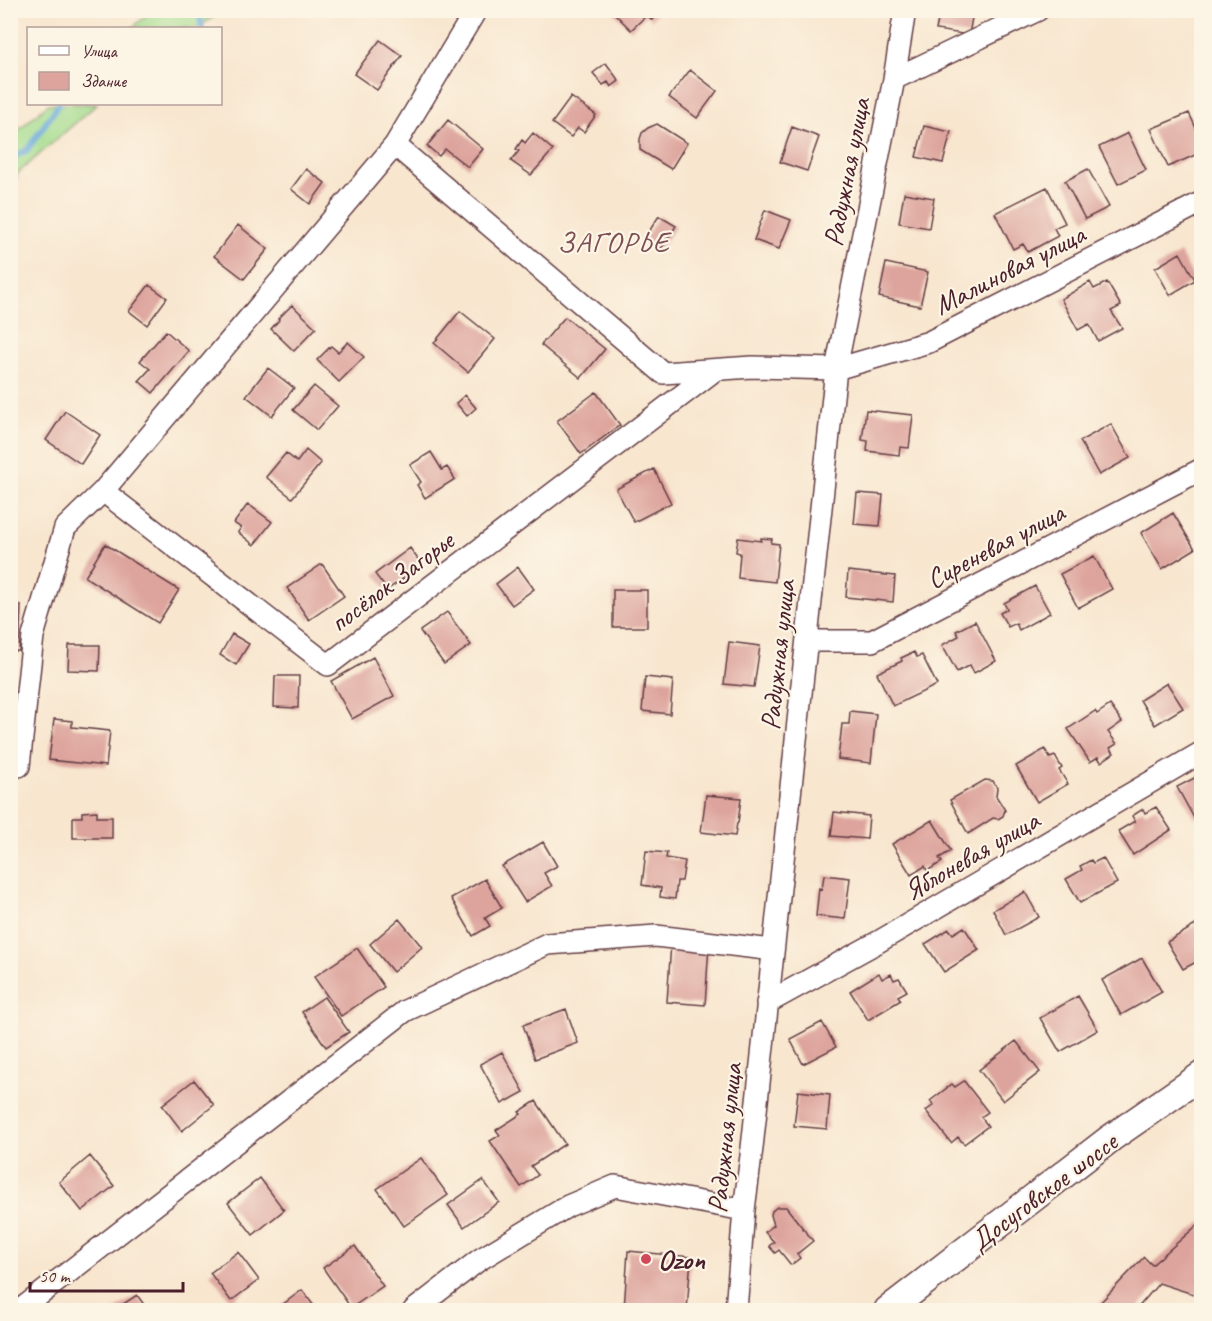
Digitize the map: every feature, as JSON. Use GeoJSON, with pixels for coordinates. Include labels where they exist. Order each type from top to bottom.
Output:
{"type":"FeatureCollection","features":[{"type":"Feature","properties":{"kind":"main road","name":"Досуговское шоссе"},"geometry":{"type":"LineString","coordinates":[[888,1311],[1111,1138],[1202,1075]]}},
{"type":"Feature","properties":{"kind":"street"},"geometry":{"type":"LineString","coordinates":[[20,766],[33,636],[64,528],[103,491],[395,145],[476,10]]}},
{"type":"Feature","properties":{"kind":"street","name":"Радужная улица"},"geometry":{"type":"LineString","coordinates":[[736,1311],[744,1210],[836,369],[894,79],[905,10]]}},
{"type":"Feature","properties":{"kind":"street"},"geometry":{"type":"LineString","coordinates":[[894,79],[1038,10]]}},
{"type":"Feature","properties":{"kind":"street"},"geometry":{"type":"LineString","coordinates":[[395,145],[663,373],[752,367],[836,369]]}},
{"type":"Feature","properties":{"kind":"street","name":"Малиновая улица"},"geometry":{"type":"LineString","coordinates":[[836,369],[929,342],[1202,202]]}},
{"type":"Feature","properties":{"kind":"street","name":"посёлок Загорье"},"geometry":{"type":"LineString","coordinates":[[103,491],[328,665],[715,370]]}},
{"type":"Feature","properties":{"kind":"street","name":"Сиреневая улица"},"geometry":{"type":"LineString","coordinates":[[807,641],[872,641],[1202,469]]}},
{"type":"Feature","properties":{"kind":"street","name":"Яблоневая улица"},"geometry":{"type":"LineString","coordinates":[[767,1003],[878,942],[1202,752]]}},
{"type":"Feature","properties":{"kind":"street"},"geometry":{"type":"LineString","coordinates":[[20,1311],[405,1011],[547,944],[656,936],[773,950]]}},
{"type":"Feature","properties":{"kind":"street"},"geometry":{"type":"LineString","coordinates":[[414,1311],[479,1260],[568,1206],[615,1186],[744,1210]]}},
{"type":"Feature","properties":{"kind":"green space"},"geometry":{"type":"Polygon","coordinates":[[[153,10],[216,10],[215,16],[198,27],[133,27],[153,10]]]}},
{"type":"Feature","properties":{"kind":"green space"},"geometry":{"type":"Polygon","coordinates":[[[47,105],[96,105],[18,173],[11,190],[11,132],[15,133],[47,105]]]}},
{"type":"Feature","properties":{"kind":"building"},"geometry":{"type":"Polygon","coordinates":[[[611,10],[659,10],[652,20],[647,15],[631,30],[611,10]]]}},
{"type":"Feature","properties":{"kind":"building"},"geometry":{"type":"Polygon","coordinates":[[[940,10],[987,10],[987,14],[973,12],[969,35],[936,30],[940,10]]]}},
{"type":"Feature","properties":{"kind":"building"},"geometry":{"type":"Polygon","coordinates":[[[380,40],[402,56],[377,90],[354,74],[380,40]]]}},
{"type":"Feature","properties":{"kind":"building"},"geometry":{"type":"Polygon","coordinates":[[[606,63],[619,81],[611,87],[608,82],[603,85],[593,73],[606,63]]]}},
{"type":"Feature","properties":{"kind":"building"},"geometry":{"type":"Polygon","coordinates":[[[690,70],[717,91],[697,118],[669,97],[690,70]]]}},
{"type":"Feature","properties":{"kind":"building"},"geometry":{"type":"Polygon","coordinates":[[[571,97],[596,115],[584,132],[578,128],[571,137],[552,123],[571,97]]]}},
{"type":"Feature","properties":{"kind":"building"},"geometry":{"type":"Polygon","coordinates":[[[1189,113],[1202,141],[1202,152],[1168,167],[1151,129],[1189,113]]]}},
{"type":"Feature","properties":{"kind":"building"},"geometry":{"type":"Polygon","coordinates":[[[448,120],[483,149],[468,167],[445,149],[439,156],[427,146],[448,120]]]}},
{"type":"Feature","properties":{"kind":"building"},"geometry":{"type":"Polygon","coordinates":[[[657,124],[687,143],[671,169],[640,150],[642,133],[657,124]]]}},
{"type":"Feature","properties":{"kind":"building"},"geometry":{"type":"Polygon","coordinates":[[[924,126],[951,132],[943,163],[916,157],[924,126]]]}},
{"type":"Feature","properties":{"kind":"building"},"geometry":{"type":"Polygon","coordinates":[[[792,127],[819,137],[807,171],[780,162],[792,127]]]}},
{"type":"Feature","properties":{"kind":"building"},"geometry":{"type":"Polygon","coordinates":[[[533,133],[553,150],[531,175],[511,161],[519,151],[516,149],[522,140],[525,143],[533,133]]]}},
{"type":"Feature","properties":{"kind":"building"},"geometry":{"type":"Polygon","coordinates":[[[1128,133],[1146,170],[1118,184],[1099,147],[1128,133]]]}},
{"type":"Feature","properties":{"kind":"building"},"geometry":{"type":"Polygon","coordinates":[[[306,169],[325,183],[310,204],[291,189],[306,169]]]}},
{"type":"Feature","properties":{"kind":"building"},"geometry":{"type":"Polygon","coordinates":[[[1088,169],[1109,207],[1085,219],[1065,181],[1088,169]]]}},
{"type":"Feature","properties":{"kind":"building"},"geometry":{"type":"Polygon","coordinates":[[[1047,187],[1065,223],[1054,228],[1058,236],[1028,252],[1023,244],[1013,249],[995,213],[1047,187]]]}},
{"type":"Feature","properties":{"kind":"building"},"geometry":{"type":"Polygon","coordinates":[[[904,193],[934,198],[929,228],[899,223],[904,193]]]}},
{"type":"Feature","properties":{"kind":"building"},"geometry":{"type":"Polygon","coordinates":[[[765,210],[791,220],[779,249],[754,240],[765,210]]]}},
{"type":"Feature","properties":{"kind":"building"},"geometry":{"type":"Polygon","coordinates":[[[659,216],[676,226],[661,249],[644,239],[659,216]]]}},
{"type":"Feature","properties":{"kind":"building"},"geometry":{"type":"Polygon","coordinates":[[[238,225],[268,249],[244,279],[214,256],[238,225]]]}},
{"type":"Feature","properties":{"kind":"building"},"geometry":{"type":"Polygon","coordinates":[[[1180,253],[1195,280],[1170,295],[1155,268],[1180,253]]]}},
{"type":"Feature","properties":{"kind":"building"},"geometry":{"type":"Polygon","coordinates":[[[886,263],[928,272],[920,306],[879,297],[886,263]]]}},
{"type":"Feature","properties":{"kind":"building"},"geometry":{"type":"Polygon","coordinates":[[[1090,282],[1094,289],[1107,282],[1121,306],[1111,311],[1122,328],[1098,341],[1089,324],[1078,330],[1061,299],[1090,282]]]}},
{"type":"Feature","properties":{"kind":"building"},"geometry":{"type":"Polygon","coordinates":[[[149,285],[167,298],[147,325],[129,311],[149,285]]]}},
{"type":"Feature","properties":{"kind":"building"},"geometry":{"type":"Polygon","coordinates":[[[292,305],[316,328],[294,351],[271,329],[292,305]]]}},
{"type":"Feature","properties":{"kind":"building"},"geometry":{"type":"Polygon","coordinates":[[[460,311],[495,339],[468,372],[434,343],[460,311]]]}},
{"type":"Feature","properties":{"kind":"building"},"geometry":{"type":"Polygon","coordinates":[[[565,317],[605,349],[581,378],[541,345],[565,317]]]}},
{"type":"Feature","properties":{"kind":"building"},"geometry":{"type":"Polygon","coordinates":[[[166,331],[189,351],[153,393],[139,381],[150,369],[140,361],[166,331]]]}},
{"type":"Feature","properties":{"kind":"building"},"geometry":{"type":"Polygon","coordinates":[[[348,342],[364,357],[339,382],[317,360],[331,346],[338,352],[348,342]]]}},
{"type":"Feature","properties":{"kind":"building"},"geometry":{"type":"Polygon","coordinates":[[[268,368],[294,388],[272,416],[246,396],[268,368]]]}},
{"type":"Feature","properties":{"kind":"building"},"geometry":{"type":"Polygon","coordinates":[[[314,386],[338,406],[317,430],[293,410],[314,386]]]}},
{"type":"Feature","properties":{"kind":"building"},"geometry":{"type":"Polygon","coordinates":[[[596,392],[620,425],[581,454],[557,421],[596,392]]]}},
{"type":"Feature","properties":{"kind":"building"},"geometry":{"type":"Polygon","coordinates":[[[465,395],[476,408],[467,416],[456,403],[465,395]]]}},
{"type":"Feature","properties":{"kind":"building"},"geometry":{"type":"Polygon","coordinates":[[[866,410],[913,415],[909,448],[900,447],[899,455],[867,451],[868,441],[862,440],[866,410]]]}},
{"type":"Feature","properties":{"kind":"building"},"geometry":{"type":"Polygon","coordinates":[[[65,411],[100,435],[81,464],[46,440],[65,411]]]}},
{"type":"Feature","properties":{"kind":"building"},"geometry":{"type":"Polygon","coordinates":[[[1111,424],[1130,458],[1099,475],[1080,441],[1111,424]]]}},
{"type":"Feature","properties":{"kind":"building"},"geometry":{"type":"Polygon","coordinates":[[[306,450],[321,463],[292,498],[266,477],[286,453],[297,462],[306,450]]]}},
{"type":"Feature","properties":{"kind":"building"},"geometry":{"type":"Polygon","coordinates":[[[431,452],[442,470],[447,467],[455,479],[425,498],[417,485],[421,482],[410,465],[431,452]]]}},
{"type":"Feature","properties":{"kind":"building"},"geometry":{"type":"Polygon","coordinates":[[[654,469],[671,503],[634,522],[616,489],[654,469]]]}},
{"type":"Feature","properties":{"kind":"building"},"geometry":{"type":"Polygon","coordinates":[[[857,493],[883,495],[880,526],[854,524],[857,493]]]}},
{"type":"Feature","properties":{"kind":"building"},"geometry":{"type":"Polygon","coordinates":[[[248,504],[272,522],[254,545],[238,532],[241,528],[234,523],[248,504]]]}},
{"type":"Feature","properties":{"kind":"building"},"geometry":{"type":"Polygon","coordinates":[[[1173,513],[1195,549],[1162,569],[1141,533],[1173,513]]]}},
{"type":"Feature","properties":{"kind":"building"},"geometry":{"type":"Polygon","coordinates":[[[738,538],[761,541],[761,538],[772,539],[771,543],[779,544],[775,582],[738,578],[740,553],[736,552],[738,538]]]}},
{"type":"Feature","properties":{"kind":"building"},"geometry":{"type":"Polygon","coordinates":[[[105,544],[179,590],[158,623],[85,577],[105,544]]]}},
{"type":"Feature","properties":{"kind":"building"},"geometry":{"type":"Polygon","coordinates":[[[410,548],[422,565],[387,590],[375,574],[410,548]]]}},
{"type":"Feature","properties":{"kind":"building"},"geometry":{"type":"Polygon","coordinates":[[[1094,556],[1112,589],[1078,608],[1060,574],[1094,556]]]}},
{"type":"Feature","properties":{"kind":"building"},"geometry":{"type":"Polygon","coordinates":[[[322,564],[344,596],[309,620],[287,588],[322,564]]]}},
{"type":"Feature","properties":{"kind":"building"},"geometry":{"type":"Polygon","coordinates":[[[518,567],[534,589],[512,605],[496,584],[518,567]]]}},
{"type":"Feature","properties":{"kind":"building"},"geometry":{"type":"Polygon","coordinates":[[[848,571],[895,576],[893,602],[846,597],[848,571]]]}},
{"type":"Feature","properties":{"kind":"building"},"geometry":{"type":"Polygon","coordinates":[[[1035,586],[1050,613],[1019,630],[1016,623],[1008,627],[1000,613],[1007,609],[1004,603],[1035,586]]]}},
{"type":"Feature","properties":{"kind":"building"},"geometry":{"type":"Polygon","coordinates":[[[613,590],[647,590],[647,627],[613,627],[613,590]]]}},
{"type":"Feature","properties":{"kind":"building"},"geometry":{"type":"Polygon","coordinates":[[[10,604],[21,605],[19,651],[10,651],[10,604]]]}},
{"type":"Feature","properties":{"kind":"building"},"geometry":{"type":"Polygon","coordinates":[[[447,612],[471,645],[444,664],[420,631],[447,612]]]}},
{"type":"Feature","properties":{"kind":"building"},"geometry":{"type":"Polygon","coordinates":[[[975,621],[996,661],[974,673],[970,665],[957,672],[942,645],[959,636],[956,631],[975,621]]]}},
{"type":"Feature","properties":{"kind":"building"},"geometry":{"type":"Polygon","coordinates":[[[232,634],[249,644],[236,665],[220,655],[232,634]]]}},
{"type":"Feature","properties":{"kind":"building"},"geometry":{"type":"Polygon","coordinates":[[[729,642],[760,646],[754,687],[724,684],[729,642]]]}},
{"type":"Feature","properties":{"kind":"building"},"geometry":{"type":"Polygon","coordinates":[[[69,645],[100,645],[99,671],[68,670],[69,645]]]}},
{"type":"Feature","properties":{"kind":"building"},"geometry":{"type":"Polygon","coordinates":[[[914,652],[917,657],[922,655],[937,685],[893,706],[877,673],[902,661],[901,658],[914,652]]]}},
{"type":"Feature","properties":{"kind":"building"},"geometry":{"type":"Polygon","coordinates":[[[373,657],[394,696],[352,719],[331,681],[373,657]]]}},
{"type":"Feature","properties":{"kind":"building"},"geometry":{"type":"Polygon","coordinates":[[[275,676],[299,676],[298,708],[274,707],[275,676]]]}},
{"type":"Feature","properties":{"kind":"building"},"geometry":{"type":"Polygon","coordinates":[[[645,677],[673,680],[670,714],[642,711],[645,677]]]}},
{"type":"Feature","properties":{"kind":"building"},"geometry":{"type":"Polygon","coordinates":[[[1167,683],[1183,708],[1155,725],[1140,700],[1167,683]]]}},
{"type":"Feature","properties":{"kind":"building"},"geometry":{"type":"Polygon","coordinates":[[[1110,705],[1122,722],[1108,732],[1117,744],[1110,748],[1114,753],[1101,762],[1098,757],[1090,762],[1068,729],[1095,711],[1097,714],[1110,705]]]}},
{"type":"Feature","properties":{"kind":"building"},"geometry":{"type":"Polygon","coordinates":[[[850,711],[876,714],[871,763],[838,759],[842,724],[849,724],[850,711]]]}},
{"type":"Feature","properties":{"kind":"building"},"geometry":{"type":"Polygon","coordinates":[[[54,719],[72,721],[72,727],[110,731],[106,766],[49,760],[54,719]]]}},
{"type":"Feature","properties":{"kind":"building"},"geometry":{"type":"Polygon","coordinates":[[[1045,749],[1050,758],[1055,756],[1062,768],[1059,770],[1068,784],[1037,802],[1016,766],[1045,749]]]}},
{"type":"Feature","properties":{"kind":"building"},"geometry":{"type":"Polygon","coordinates":[[[1202,774],[1202,814],[1194,818],[1177,787],[1202,774]]]}},
{"type":"Feature","properties":{"kind":"building"},"geometry":{"type":"Polygon","coordinates":[[[985,780],[993,781],[997,788],[996,796],[1005,810],[1003,816],[998,819],[993,818],[968,834],[950,800],[985,780]]]}},
{"type":"Feature","properties":{"kind":"building"},"geometry":{"type":"Polygon","coordinates":[[[706,795],[741,798],[735,836],[701,832],[706,795]]]}},
{"type":"Feature","properties":{"kind":"building"},"geometry":{"type":"Polygon","coordinates":[[[1156,807],[1171,830],[1133,855],[1118,831],[1135,821],[1132,816],[1143,809],[1145,813],[1156,807]]]}},
{"type":"Feature","properties":{"kind":"building"},"geometry":{"type":"Polygon","coordinates":[[[97,811],[97,817],[112,817],[112,838],[73,838],[73,817],[82,817],[82,812],[97,811]]]}},
{"type":"Feature","properties":{"kind":"building"},"geometry":{"type":"Polygon","coordinates":[[[834,812],[869,816],[867,839],[831,836],[834,812]]]}},
{"type":"Feature","properties":{"kind":"building"},"geometry":{"type":"Polygon","coordinates":[[[932,820],[951,851],[939,858],[942,862],[927,871],[925,866],[911,875],[892,844],[932,820]]]}},
{"type":"Feature","properties":{"kind":"building"},"geometry":{"type":"Polygon","coordinates":[[[543,842],[557,866],[544,873],[552,886],[525,902],[502,866],[543,842]]]}},
{"type":"Feature","properties":{"kind":"building"},"geometry":{"type":"Polygon","coordinates":[[[646,851],[667,853],[666,858],[685,861],[682,881],[677,881],[675,899],[660,897],[661,888],[642,885],[646,851]]]}},
{"type":"Feature","properties":{"kind":"building"},"geometry":{"type":"Polygon","coordinates":[[[1103,858],[1117,883],[1080,903],[1066,879],[1082,870],[1080,866],[1091,860],[1093,863],[1103,858]]]}},
{"type":"Feature","properties":{"kind":"building"},"geometry":{"type":"Polygon","coordinates":[[[824,875],[850,878],[845,919],[816,916],[819,888],[822,889],[824,875]]]}},
{"type":"Feature","properties":{"kind":"building"},"geometry":{"type":"Polygon","coordinates":[[[485,879],[502,908],[485,918],[490,926],[473,936],[451,898],[485,879]]]}},
{"type":"Feature","properties":{"kind":"building"},"geometry":{"type":"Polygon","coordinates":[[[1025,892],[1039,917],[1006,935],[993,910],[1025,892]]]}},
{"type":"Feature","properties":{"kind":"building"},"geometry":{"type":"Polygon","coordinates":[[[399,919],[422,947],[393,972],[370,944],[399,919]]]}},
{"type":"Feature","properties":{"kind":"building"},"geometry":{"type":"Polygon","coordinates":[[[1202,921],[1202,959],[1183,969],[1167,942],[1202,921]]]}},
{"type":"Feature","properties":{"kind":"building"},"geometry":{"type":"Polygon","coordinates":[[[964,927],[979,950],[944,972],[925,944],[949,929],[953,934],[964,927]]]}},
{"type":"Feature","properties":{"kind":"building"},"geometry":{"type":"Polygon","coordinates":[[[671,943],[709,946],[705,1005],[667,1002],[671,943]]]}},
{"type":"Feature","properties":{"kind":"building"},"geometry":{"type":"Polygon","coordinates":[[[357,948],[384,987],[341,1016],[314,977],[357,948]]]}},
{"type":"Feature","properties":{"kind":"building"},"geometry":{"type":"Polygon","coordinates":[[[1142,958],[1162,992],[1121,1015],[1102,980],[1142,958]]]}},
{"type":"Feature","properties":{"kind":"building"},"geometry":{"type":"Polygon","coordinates":[[[879,973],[882,979],[891,974],[894,980],[899,978],[907,991],[898,996],[901,1000],[868,1020],[850,991],[879,973]]]}},
{"type":"Feature","properties":{"kind":"building"},"geometry":{"type":"Polygon","coordinates":[[[1078,996],[1098,1030],[1060,1052],[1040,1018],[1078,996]]]}},
{"type":"Feature","properties":{"kind":"building"},"geometry":{"type":"Polygon","coordinates":[[[324,997],[349,1032],[326,1047],[302,1012],[324,997]]]}},
{"type":"Feature","properties":{"kind":"building"},"geometry":{"type":"Polygon","coordinates":[[[566,1009],[578,1043],[535,1059],[523,1025],[566,1009]]]}},
{"type":"Feature","properties":{"kind":"building"},"geometry":{"type":"Polygon","coordinates":[[[822,1022],[836,1047],[803,1064],[790,1039],[822,1022]]]}},
{"type":"Feature","properties":{"kind":"building"},"geometry":{"type":"Polygon","coordinates":[[[1016,1041],[1040,1072],[1003,1101],[979,1070],[1016,1041]]]}},
{"type":"Feature","properties":{"kind":"building"},"geometry":{"type":"Polygon","coordinates":[[[502,1052],[524,1092],[502,1104],[480,1064],[502,1052]]]}},
{"type":"Feature","properties":{"kind":"building"},"geometry":{"type":"Polygon","coordinates":[[[194,1080],[214,1105],[182,1131],[162,1105],[194,1080]]]}},
{"type":"Feature","properties":{"kind":"building"},"geometry":{"type":"Polygon","coordinates":[[[964,1081],[988,1112],[981,1117],[988,1126],[964,1144],[958,1137],[951,1143],[926,1111],[934,1105],[930,1101],[952,1084],[955,1087],[964,1081]]]}},
{"type":"Feature","properties":{"kind":"building"},"geometry":{"type":"Polygon","coordinates":[[[798,1091],[830,1095],[827,1129],[794,1126],[798,1091]]]}},
{"type":"Feature","properties":{"kind":"building"},"geometry":{"type":"Polygon","coordinates":[[[536,1101],[565,1144],[531,1166],[538,1175],[521,1187],[490,1141],[500,1135],[496,1130],[536,1101]]]}},
{"type":"Feature","properties":{"kind":"building"},"geometry":{"type":"Polygon","coordinates":[[[90,1156],[114,1186],[82,1211],[59,1182],[90,1156]]]}},
{"type":"Feature","properties":{"kind":"building"},"geometry":{"type":"Polygon","coordinates":[[[421,1158],[448,1195],[404,1226],[377,1189],[421,1158]]]}},
{"type":"Feature","properties":{"kind":"building"},"geometry":{"type":"Polygon","coordinates":[[[260,1178],[284,1210],[253,1235],[228,1203],[260,1178]]]}},
{"type":"Feature","properties":{"kind":"building"},"geometry":{"type":"Polygon","coordinates":[[[483,1180],[499,1202],[464,1227],[448,1205],[483,1180]]]}},
{"type":"Feature","properties":{"kind":"building"},"geometry":{"type":"Polygon","coordinates":[[[777,1207],[786,1207],[813,1241],[797,1254],[800,1258],[791,1265],[779,1250],[775,1253],[769,1246],[774,1242],[765,1232],[774,1225],[771,1215],[777,1207]]]}},
{"type":"Feature","properties":{"kind":"building"},"geometry":{"type":"Polygon","coordinates":[[[1202,1221],[1202,1297],[1159,1283],[1136,1310],[1103,1310],[1098,1305],[1144,1257],[1152,1265],[1202,1221]]]}},
{"type":"Feature","properties":{"kind":"building"},"geometry":{"type":"Polygon","coordinates":[[[355,1246],[383,1286],[351,1308],[323,1268],[355,1246]]]}},
{"type":"Feature","properties":{"kind":"building"},"geometry":{"type":"Polygon","coordinates":[[[628,1251],[691,1257],[687,1310],[624,1310],[628,1251]]]}},
{"type":"Feature","properties":{"kind":"building"},"geometry":{"type":"Polygon","coordinates":[[[238,1252],[259,1280],[231,1301],[210,1273],[238,1252]]]}},
{"type":"Feature","properties":{"kind":"building"},"geometry":{"type":"Polygon","coordinates":[[[302,1290],[317,1310],[279,1310],[278,1308],[302,1290]]]}},
{"type":"Feature","properties":{"kind":"building"},"geometry":{"type":"Polygon","coordinates":[[[137,1295],[148,1310],[114,1310],[137,1295]]]}},
{"type":"Feature","properties":{"kind":"waterway"},"geometry":{"type":"LineString","coordinates":[[202,27],[200,19],[204,10]]}},
{"type":"Feature","properties":{"kind":"waterway"},"geometry":{"type":"LineString","coordinates":[[10,159],[27,150],[58,105]]}},
{"type":"Feature","properties":{"kind":"place","name":"Ozon"},"geometry":{"type":"Point","coordinates":[646,1259]}},
{"type":"Feature","properties":{"kind":"district","name":"ЗАГОРЬЕ"},"geometry":{"type":"Point","coordinates":[614,242]}}]}
